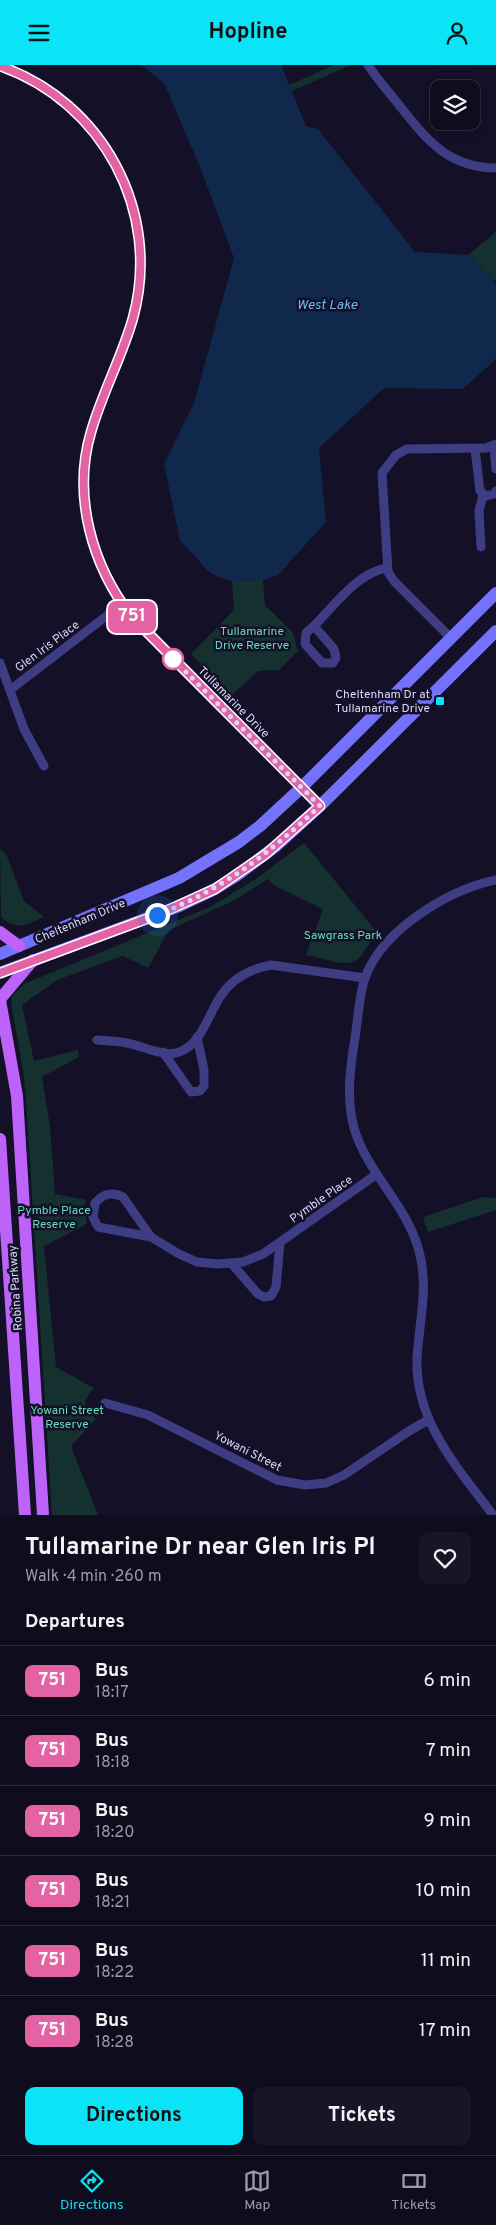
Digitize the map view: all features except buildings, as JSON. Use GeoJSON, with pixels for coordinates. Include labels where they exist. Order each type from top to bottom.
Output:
{"type":"FeatureCollection","features":[{"type":"Feature","properties":{"kind":"main road","name":"Cheltenham Drive"},"geometry":{"type":"LineString","coordinates":[[0,954],[197,869],[239,843],[301,788],[496,593]]}},
{"type":"Feature","properties":{"kind":"main road","name":"Cheltenham Drive"},"geometry":{"type":"LineString","coordinates":[[0,973],[170,909],[215,889],[257,861],[320,806],[496,631]]}},
{"type":"Feature","properties":{"kind":"main road"},"geometry":{"type":"LineString","coordinates":[[0,933],[19,946]]}},
{"type":"Feature","properties":{"kind":"main road"},"geometry":{"type":"LineString","coordinates":[[0,999],[33,960]]}},
{"type":"Feature","properties":{"kind":"main road","name":"Robina Parkway"},"geometry":{"type":"LineString","coordinates":[[0,999],[17,1096],[42,1515]]}},
{"type":"Feature","properties":{"kind":"main road","name":"Robina Parkway"},"geometry":{"type":"LineString","coordinates":[[0,1139],[25,1515]]}},
{"type":"Feature","properties":{"kind":"street"},"geometry":{"type":"LineString","coordinates":[[368,65],[436,148],[461,163],[496,168]]}},
{"type":"Feature","properties":{"kind":"street","name":"Tullamarine Drive"},"geometry":{"type":"LineString","coordinates":[[0,66],[32,80],[50,91],[66,102],[84,119],[99,138],[119,171],[130,199],[135,219],[139,241],[140,275],[133,319],[90,433],[84,477],[88,523],[97,557],[122,604],[143,629],[320,806]]}},
{"type":"Feature","properties":{"kind":"street"},"geometry":{"type":"LineString","coordinates":[[451,638],[392,579],[387,568],[382,480],[385,468],[396,455],[407,449],[475,449],[495,445],[496,469]]}},
{"type":"Feature","properties":{"kind":"street"},"geometry":{"type":"LineString","coordinates":[[475,449],[479,487],[483,495],[479,511],[481,547]]}},
{"type":"Feature","properties":{"kind":"street"},"geometry":{"type":"LineString","coordinates":[[483,495],[491,495],[496,491]]}},
{"type":"Feature","properties":{"kind":"street"},"geometry":{"type":"LineString","coordinates":[[314,626],[362,578],[375,570],[387,568]]}},
{"type":"Feature","properties":{"kind":"street","name":"Glen Iris Place"},"geometry":{"type":"LineString","coordinates":[[10,689],[122,604]]}},
{"type":"Feature","properties":{"kind":"street","name":"Glen Iris Place"},"geometry":{"type":"LineString","coordinates":[[0,663],[24,729],[44,765]]}},
{"type":"Feature","properties":{"kind":"street"},"geometry":{"type":"LineString","coordinates":[[493,1515],[444,1449],[428,1420],[420,1393],[418,1375],[418,1349],[425,1293],[420,1253],[405,1216],[364,1151],[354,1128],[349,1099],[351,1061],[365,979],[387,943],[407,924],[454,894],[496,879]]}},
{"type":"Feature","properties":{"kind":"street"},"geometry":{"type":"LineString","coordinates":[[97,1040],[125,1042],[163,1052],[176,1053],[191,1046],[220,996],[232,983],[246,972],[258,967],[271,965],[290,967],[365,979]]}},
{"type":"Feature","properties":{"kind":"street"},"geometry":{"type":"LineString","coordinates":[[163,1052],[190,1092],[200,1091],[204,1086],[204,1070],[197,1037]]}},
{"type":"Feature","properties":{"kind":"street","name":"Pymble Place"},"geometry":{"type":"LineString","coordinates":[[151,1237],[123,1197],[118,1194],[106,1194],[95,1203],[93,1217],[98,1227],[151,1237],[179,1254],[197,1262],[232,1264],[263,1254],[377,1174]]}},
{"type":"Feature","properties":{"kind":"street"},"geometry":{"type":"LineString","coordinates":[[232,1264],[258,1294],[264,1297],[271,1296],[276,1287],[280,1243]]}},
{"type":"Feature","properties":{"kind":"street","name":"Yowani Street"},"geometry":{"type":"LineString","coordinates":[[105,1403],[156,1418],[276,1480],[305,1485],[326,1483],[344,1475],[428,1420]]}},
{"type":"Feature","properties":{"kind":"green space"},"geometry":{"type":"Polygon","coordinates":[[[334,65],[351,65],[292,91],[289,85],[334,65]]]}},
{"type":"Feature","properties":{"kind":"green space"},"geometry":{"type":"Polygon","coordinates":[[[496,232],[496,280],[494,281],[468,255],[496,232]]]}},
{"type":"Feature","properties":{"kind":"green space","name":"Tullamarine Drive Reserve"},"geometry":{"type":"Polygon","coordinates":[[[263,580],[265,605],[293,633],[298,651],[279,670],[258,671],[232,695],[191,654],[234,610],[232,581],[263,580]]]}},
{"type":"Feature","properties":{"kind":"green space"},"geometry":{"type":"Polygon","coordinates":[[[304,843],[376,931],[362,955],[356,960],[342,963],[306,955],[323,909],[275,886],[268,879],[233,901],[169,930],[148,968],[123,956],[57,980],[22,1005],[34,1061],[78,1050],[79,1057],[42,1077],[50,1126],[55,1194],[86,1200],[83,1207],[87,1224],[44,1246],[56,1367],[94,1388],[85,1400],[87,1411],[96,1419],[71,1446],[98,1515],[52,1515],[26,1099],[23,1070],[11,1004],[12,996],[24,984],[210,907],[256,879],[304,843]]]}},
{"type":"Feature","properties":{"kind":"green space"},"geometry":{"type":"Polygon","coordinates":[[[0,848],[7,856],[24,901],[44,917],[26,924],[17,925],[1,917],[0,848]]]}},
{"type":"Feature","properties":{"kind":"green space"},"geometry":{"type":"Polygon","coordinates":[[[483,1197],[496,1198],[496,1210],[428,1232],[423,1217],[483,1197]]]}},
{"type":"Feature","properties":{"kind":"water","name":"West Lake"},"geometry":{"type":"Polygon","coordinates":[[[141,65],[281,65],[306,126],[318,129],[415,252],[468,255],[496,283],[496,359],[463,389],[384,388],[319,448],[326,522],[278,575],[264,580],[232,581],[218,577],[208,571],[180,540],[164,464],[194,403],[234,258],[200,167],[164,83],[141,65]]]}},
{"type":"Feature","properties":{"kind":"bus line","name":"751"},"geometry":{"type":"LineString","coordinates":[[0,66],[12,70],[50,91],[66,102],[84,119],[110,154],[119,171],[127,189],[135,219],[139,241],[140,275],[133,319],[94,421],[86,455],[85,499],[88,523],[97,557],[112,588],[132,617],[320,806],[266,854],[215,889],[157,915],[0,973]]}},
{"type":"Feature","properties":{"kind":"place","name":"Cheltenham Dr at Tullamarine Drive"},"geometry":{"type":"Point","coordinates":[440,701]}},
{"type":"Feature","properties":{"kind":"route"},"geometry":{"type":"LineString","coordinates":[[157,915],[197,898],[236,876],[276,846],[320,806],[167,653],[173,659]]}},
{"type":"Feature","properties":{"kind":"park label","name":"Sawgrass Park"},"geometry":{"type":"Point","coordinates":[343,935]}},
{"type":"Feature","properties":{"kind":"park label","name":"Pymble Place Reserve"},"geometry":{"type":"Point","coordinates":[54,1217]}},
{"type":"Feature","properties":{"kind":"park label","name":"Yowani Street Reserve"},"geometry":{"type":"Point","coordinates":[67,1417]}}]}
